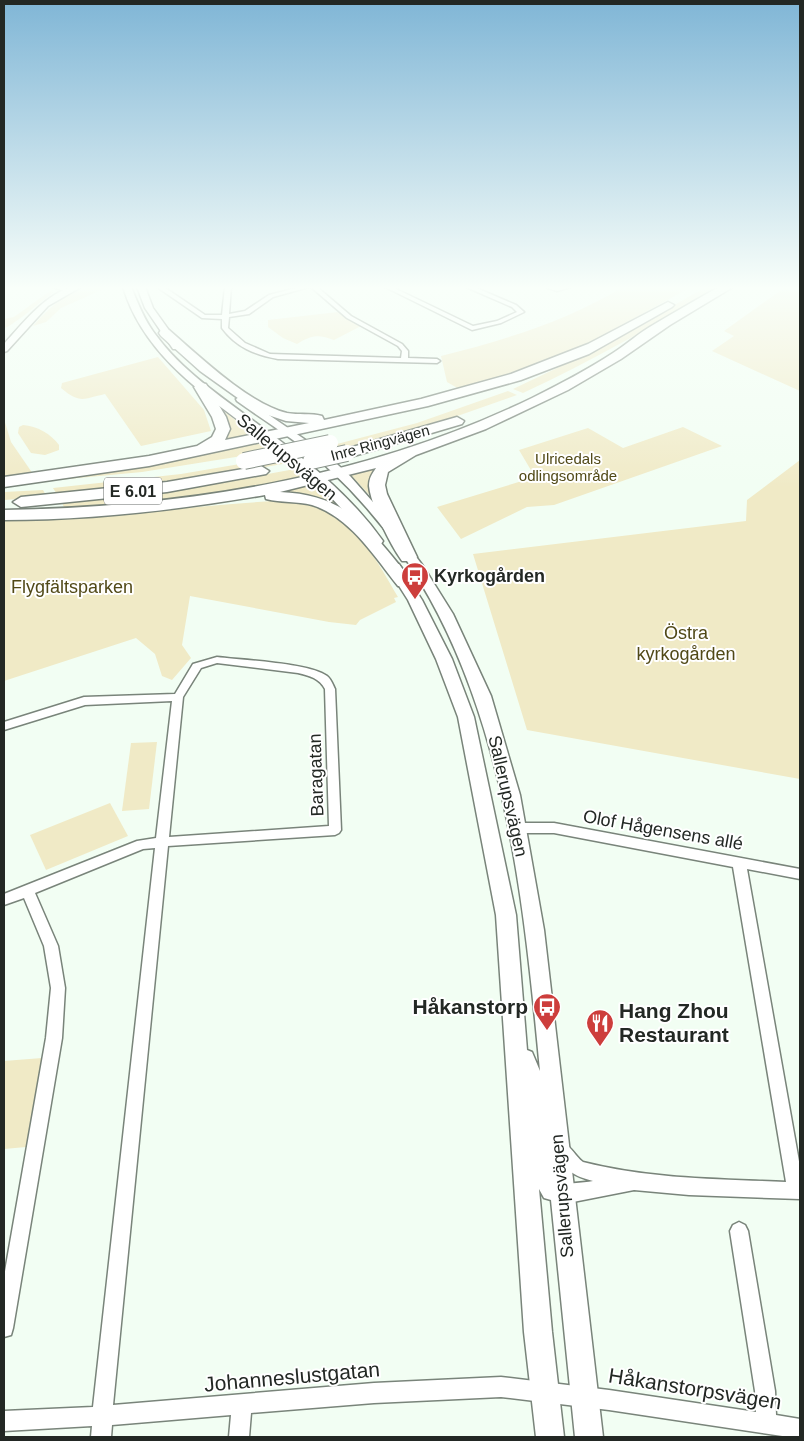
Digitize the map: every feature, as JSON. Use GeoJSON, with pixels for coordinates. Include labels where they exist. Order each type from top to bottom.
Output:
{"type":"FeatureCollection","features":[{"type":"Feature","properties":{"kind":"highway"},"geometry":{"type":"LineString","coordinates":[[189,354],[205,368],[272,414],[315,419],[379,412]]}},
{"type":"Feature","properties":{"kind":"highway"},"geometry":{"type":"LineString","coordinates":[[4,482],[176,456],[268,437],[497,384],[571,354]]}},
{"type":"Feature","properties":{"kind":"highway","name":"Inre Ringvägen"},"geometry":{"type":"LineString","coordinates":[[4,503],[132,491],[262,471],[498,392],[576,354]]}},
{"type":"Feature","properties":{"kind":"highway","name":"Inre Ringvägen"},"geometry":{"type":"LineString","coordinates":[[4,489],[146,476],[244,461],[330,443],[348,443],[442,426],[532,393],[609,354]]}},
{"type":"Feature","properties":{"kind":"highway"},"geometry":{"type":"LineString","coordinates":[[408,557],[378,496],[376,484],[378,474],[387,464],[485,424],[542,398],[619,354]]}},
{"type":"Feature","properties":{"kind":"highway"},"geometry":{"type":"LineString","coordinates":[[176,456],[207,446],[218,440],[222,433],[219,417],[201,387]]}},
{"type":"Feature","properties":{"kind":"highway"},"geometry":{"type":"LineString","coordinates":[[202,501],[339,474],[420,449]]}},
{"type":"Feature","properties":{"kind":"highway"},"geometry":{"type":"LineString","coordinates":[[4,515],[87,513],[202,501],[280,496],[301,498],[326,504],[340,511],[354,524],[404,582]]}},
{"type":"Feature","properties":{"kind":"main road","name":"Sallerupsvägen"},"geometry":{"type":"LineString","coordinates":[[165,354],[201,387],[268,437],[317,478],[361,522],[415,600],[444,659],[466,717],[506,915],[538,1332],[550,1437]]}},
{"type":"Feature","properties":{"kind":"main road","name":"Sallerupsvägen"},"geometry":{"type":"LineString","coordinates":[[186,354],[202,371],[290,432],[339,474],[371,508],[408,557],[452,625],[471,665],[505,766],[518,828],[544,998],[575,1332],[589,1437]]}},
{"type":"Feature","properties":{"kind":"main road"},"geometry":{"type":"LineString","coordinates":[[516,1039],[529,1073],[545,1176],[553,1189],[562,1192]]}},
{"type":"Feature","properties":{"kind":"street"},"geometry":{"type":"LineString","coordinates":[[263,354],[278,357],[437,361]]}},
{"type":"Feature","properties":{"kind":"street"},"geometry":{"type":"LineString","coordinates":[[404,354],[404,360]]}},
{"type":"Feature","properties":{"kind":"street","name":"Baragatan"},"geometry":{"type":"LineString","coordinates":[[162,842],[335,830],[330,689],[325,679],[313,673],[298,670],[217,660],[197,666],[178,697]]}},
{"type":"Feature","properties":{"kind":"street"},"geometry":{"type":"LineString","coordinates":[[4,726],[84,701],[178,697],[105,1374],[102,1437]]}},
{"type":"Feature","properties":{"kind":"street","name":"Olof Hågensens allé"},"geometry":{"type":"LineString","coordinates":[[518,828],[554,828],[800,874]]}},
{"type":"Feature","properties":{"kind":"street"},"geometry":{"type":"LineString","coordinates":[[4,900],[142,844],[162,842]]}},
{"type":"Feature","properties":{"kind":"street"},"geometry":{"type":"LineString","coordinates":[[556,1133],[566,1157],[579,1168],[637,1182],[732,1190],[798,1191],[740,862]]}},
{"type":"Feature","properties":{"kind":"street"},"geometry":{"type":"LineString","coordinates":[[4,1328],[54,1038],[58,988],[50,946],[27,890]]}},
{"type":"Feature","properties":{"kind":"street"},"geometry":{"type":"LineString","coordinates":[[562,1192],[574,1193],[637,1182]]}},
{"type":"Feature","properties":{"kind":"street"},"geometry":{"type":"LineString","coordinates":[[739,1231],[765,1392],[767,1424]]}},
{"type":"Feature","properties":{"kind":"street","name":"Johanneslustgatan"},"geometry":{"type":"LineString","coordinates":[[4,1421],[103,1416],[374,1393],[501,1387],[584,1397]]}},
{"type":"Feature","properties":{"kind":"street","name":"Håkanstorpsvägen"},"geometry":{"type":"LineString","coordinates":[[584,1397],[800,1429]]}},
{"type":"Feature","properties":{"kind":"street"},"geometry":{"type":"LineString","coordinates":[[239,1437],[242,1405]]}},
{"type":"Feature","properties":{"kind":"green space"},"geometry":{"type":"Polygon","coordinates":[[[447,354],[564,354],[507,378],[459,389],[447,382],[441,356],[447,354]]]}},
{"type":"Feature","properties":{"kind":"green space"},"geometry":{"type":"Polygon","coordinates":[[[586,354],[600,354],[523,393],[513,389],[586,354]]]}},
{"type":"Feature","properties":{"kind":"green space"},"geometry":{"type":"Polygon","coordinates":[[[719,354],[800,354],[800,391],[719,354]]]}},
{"type":"Feature","properties":{"kind":"green space"},"geometry":{"type":"Polygon","coordinates":[[[158,357],[204,410],[211,431],[141,446],[105,394],[82,399],[67,393],[61,388],[62,383],[158,357]]]}},
{"type":"Feature","properties":{"kind":"green space"},"geometry":{"type":"Polygon","coordinates":[[[508,391],[517,395],[429,426],[349,448],[318,449],[417,423],[508,391]]]}},
{"type":"Feature","properties":{"kind":"green space"},"geometry":{"type":"Polygon","coordinates":[[[215,405],[257,436],[217,444],[215,405]]]}},
{"type":"Feature","properties":{"kind":"green space"},"geometry":{"type":"Polygon","coordinates":[[[4,419],[11,442],[33,474],[4,477],[4,419]]]}},
{"type":"Feature","properties":{"kind":"green space"},"geometry":{"type":"Polygon","coordinates":[[[23,425],[33,427],[48,434],[59,445],[59,450],[45,455],[31,453],[18,433],[19,427],[23,425]]]}},
{"type":"Feature","properties":{"kind":"green space","name":"Ulricedals odlingsområde"},"geometry":{"type":"Polygon","coordinates":[[[683,427],[722,446],[554,505],[527,507],[461,539],[437,507],[535,477],[519,450],[588,428],[623,448],[683,427]]]}},
{"type":"Feature","properties":{"kind":"green space"},"geometry":{"type":"Polygon","coordinates":[[[262,442],[274,451],[142,472],[4,485],[262,442]]]}},
{"type":"Feature","properties":{"kind":"green space"},"geometry":{"type":"Polygon","coordinates":[[[281,457],[288,463],[188,481],[58,496],[53,488],[181,474],[281,457]]]}},
{"type":"Feature","properties":{"kind":"green space","name":"Östra kyrkogården"},"geometry":{"type":"Polygon","coordinates":[[[800,460],[800,779],[527,730],[473,554],[746,521],[747,500],[800,460]]]}},
{"type":"Feature","properties":{"kind":"green space"},"geometry":{"type":"Polygon","coordinates":[[[381,465],[375,501],[349,473],[381,465]]]}},
{"type":"Feature","properties":{"kind":"green space"},"geometry":{"type":"Polygon","coordinates":[[[295,469],[305,478],[188,500],[65,509],[62,503],[197,487],[295,469]]]}},
{"type":"Feature","properties":{"kind":"green space"},"geometry":{"type":"Polygon","coordinates":[[[312,482],[341,509],[317,498],[253,494],[312,482]]]}},
{"type":"Feature","properties":{"kind":"green space"},"geometry":{"type":"Polygon","coordinates":[[[43,490],[47,497],[4,500],[4,492],[43,490]]]}},
{"type":"Feature","properties":{"kind":"green space","name":"Flygfältsparken"},"geometry":{"type":"Polygon","coordinates":[[[291,500],[321,507],[357,534],[375,558],[398,597],[394,598],[396,602],[360,620],[356,625],[329,622],[190,596],[182,645],[191,658],[172,680],[162,676],[155,654],[136,638],[4,681],[4,521],[291,500]]]}},
{"type":"Feature","properties":{"kind":"green space"},"geometry":{"type":"Polygon","coordinates":[[[157,742],[149,809],[122,811],[131,743],[157,742]]]}},
{"type":"Feature","properties":{"kind":"green space"},"geometry":{"type":"Polygon","coordinates":[[[110,803],[128,836],[46,870],[30,835],[110,803]]]}},
{"type":"Feature","properties":{"kind":"green space"},"geometry":{"type":"Polygon","coordinates":[[[42,1058],[26,1147],[4,1149],[4,1061],[42,1058]]]}},
{"type":"Feature","properties":{"kind":"place","name":"Kyrkogården"},"geometry":{"type":"Point","coordinates":[415,600]}},
{"type":"Feature","properties":{"kind":"place","name":"Håkanstorp"},"geometry":{"type":"Point","coordinates":[547,1031]}},
{"type":"Feature","properties":{"kind":"place","name":"Hang Zhou Restaurant"},"geometry":{"type":"Point","coordinates":[600,1047]}}]}
